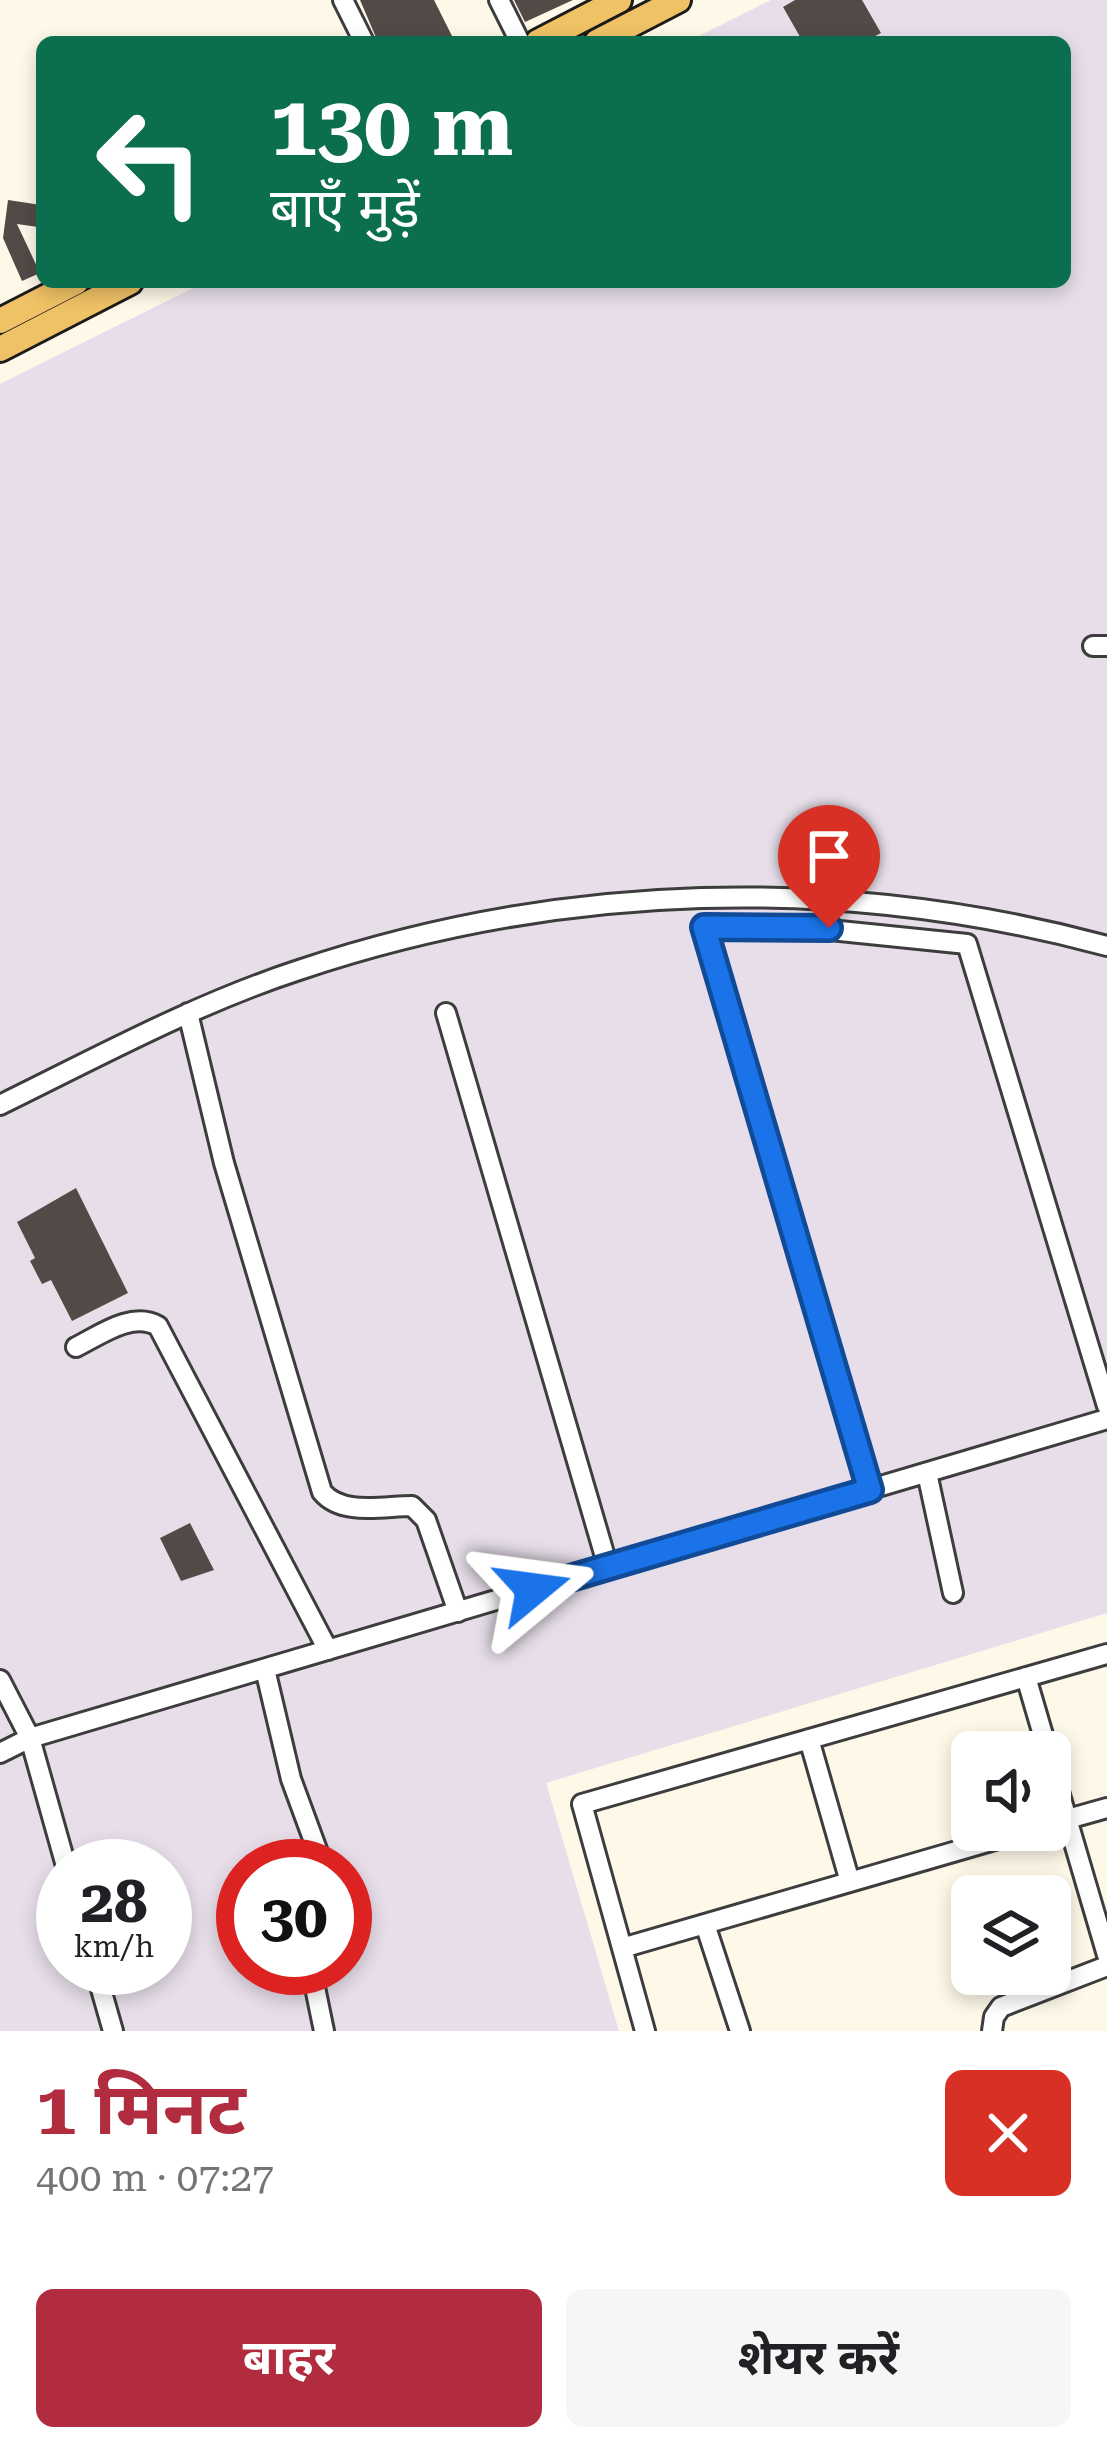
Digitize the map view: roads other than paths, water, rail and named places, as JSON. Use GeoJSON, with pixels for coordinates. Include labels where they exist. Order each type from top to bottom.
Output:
{"type":"FeatureCollection","features":[{"type":"Feature","properties":{"kind":"main road"},"geometry":{"type":"LineString","coordinates":[[550,36],[619,0]]}},
{"type":"Feature","properties":{"kind":"main road"},"geometry":{"type":"LineString","coordinates":[[609,36],[678,0]]}},
{"type":"Feature","properties":{"kind":"main road"},"geometry":{"type":"LineString","coordinates":[[0,321],[64,288]]}},
{"type":"Feature","properties":{"kind":"main road"},"geometry":{"type":"LineString","coordinates":[[0,349],[118,288]]}},
{"type":"Feature","properties":{"kind":"street"},"geometry":{"type":"LineString","coordinates":[[343,0],[361,36]]}},
{"type":"Feature","properties":{"kind":"street"},"geometry":{"type":"LineString","coordinates":[[500,0],[517,36]]}},
{"type":"Feature","properties":{"kind":"street"},"geometry":{"type":"LineString","coordinates":[[0,1106],[188,1013],[295,971],[480,920],[660,896],[892,903],[1107,946]]}},
{"type":"Feature","properties":{"kind":"street"},"geometry":{"type":"LineString","coordinates":[[870,1490],[704,927],[791,926],[967,944],[1107,1406]]}},
{"type":"Feature","properties":{"kind":"street"},"geometry":{"type":"LineString","coordinates":[[188,1013],[217,1138],[322,1492],[346,1507],[418,1509],[458,1612]]}},
{"type":"Feature","properties":{"kind":"street"},"geometry":{"type":"LineString","coordinates":[[446,1013],[608,1568]]}},
{"type":"Feature","properties":{"kind":"street"},"geometry":{"type":"LineString","coordinates":[[76,1347],[130,1321],[150,1320],[158,1326],[328,1650]]}},
{"type":"Feature","properties":{"kind":"street"},"geometry":{"type":"LineString","coordinates":[[0,1753],[30,1738],[1107,1420]]}},
{"type":"Feature","properties":{"kind":"street"},"geometry":{"type":"LineString","coordinates":[[927,1473],[953,1593]]}},
{"type":"Feature","properties":{"kind":"street"},"geometry":{"type":"LineString","coordinates":[[645,2031],[582,1804],[1107,1654]]}},
{"type":"Feature","properties":{"kind":"street"},"geometry":{"type":"LineString","coordinates":[[266,1669],[291,1779],[312,1839]]}},
{"type":"Feature","properties":{"kind":"street"},"geometry":{"type":"LineString","coordinates":[[1027,1677],[1042,1731]]}},
{"type":"Feature","properties":{"kind":"street"},"geometry":{"type":"LineString","coordinates":[[0,1680],[30,1738],[59,1839]]}},
{"type":"Feature","properties":{"kind":"street"},"geometry":{"type":"LineString","coordinates":[[809,1739],[850,1882]]}},
{"type":"Feature","properties":{"kind":"street"},"geometry":{"type":"LineString","coordinates":[[1071,1818],[1107,1808]]}},
{"type":"Feature","properties":{"kind":"street"},"geometry":{"type":"LineString","coordinates":[[622,1948],[957,1851]]}},
{"type":"Feature","properties":{"kind":"street"},"geometry":{"type":"LineString","coordinates":[[1069,1851],[1107,1955]]}},
{"type":"Feature","properties":{"kind":"street"},"geometry":{"type":"LineString","coordinates":[[705,1924],[740,2031]]}},
{"type":"Feature","properties":{"kind":"street"},"geometry":{"type":"LineString","coordinates":[[992,2031],[1001,2007],[1107,1966]]}},
{"type":"Feature","properties":{"kind":"street"},"geometry":{"type":"LineString","coordinates":[[103,1995],[113,2031]]}},
{"type":"Feature","properties":{"kind":"street"},"geometry":{"type":"LineString","coordinates":[[316,1995],[324,2031]]}}]}
